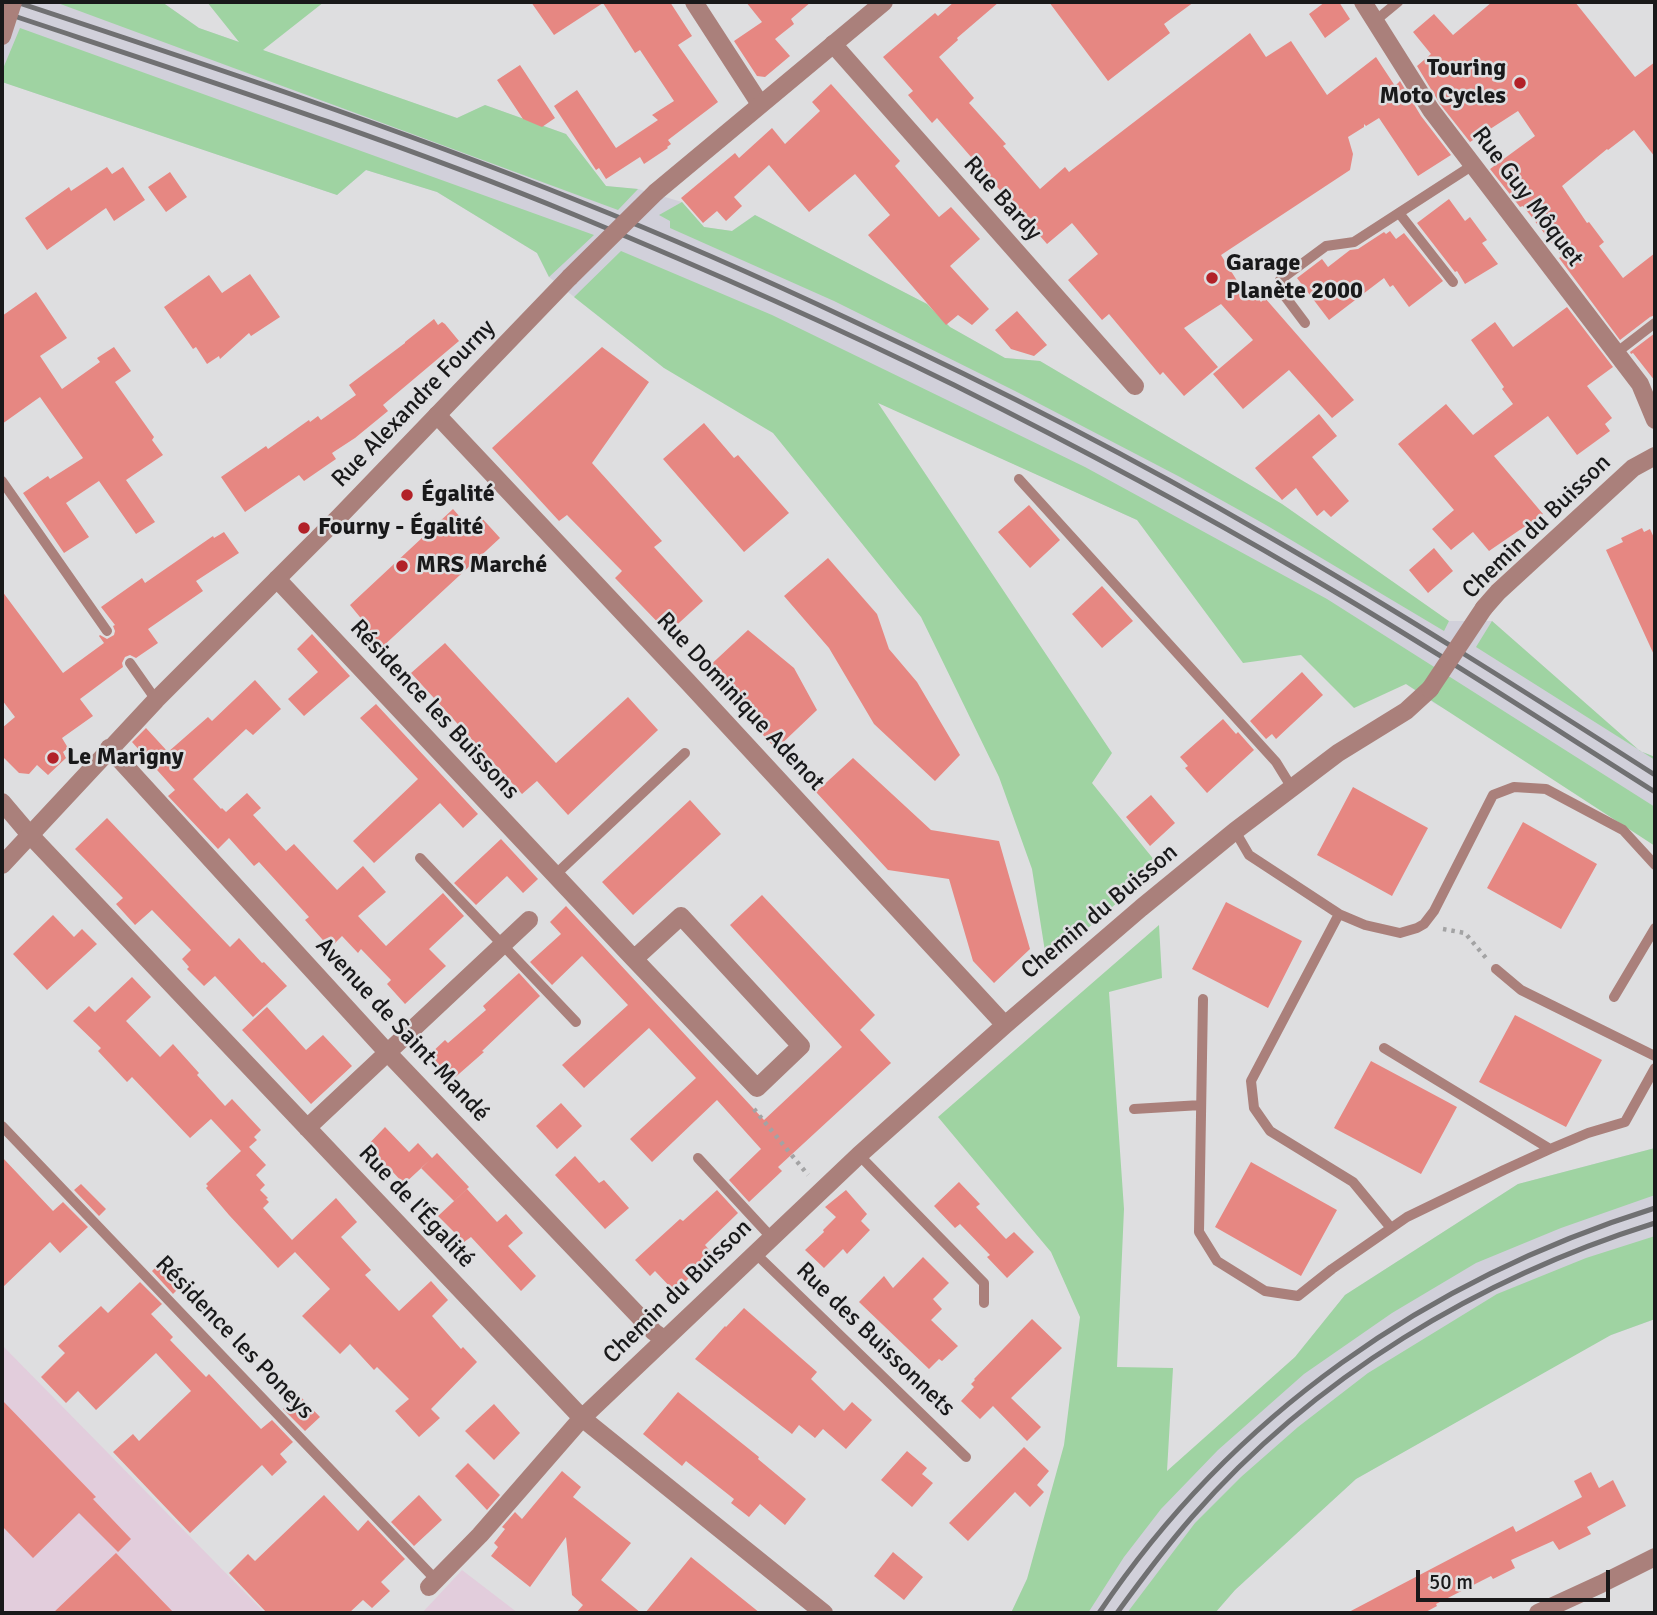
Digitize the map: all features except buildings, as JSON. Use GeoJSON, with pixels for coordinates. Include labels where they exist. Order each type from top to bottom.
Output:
{"type":"FeatureCollection","features":[{"type":"Feature","properties":{"kind":"street"},"geometry":{"type":"LineString","coordinates":[[2,36],[13,2]]}},
{"type":"Feature","properties":{"kind":"street"},"geometry":{"type":"LineString","coordinates":[[694,2],[760,104]]}},
{"type":"Feature","properties":{"kind":"street","name":"Rue Alexandre Fourny"},"geometry":{"type":"LineString","coordinates":[[2,865],[109,748],[656,192],[884,2]]}},
{"type":"Feature","properties":{"kind":"street","name":"Rue Guy Môquet"},"geometry":{"type":"LineString","coordinates":[[1363,2],[1431,110],[1640,384],[1655,420]]}},
{"type":"Feature","properties":{"kind":"street","name":"Rue Bardy"},"geometry":{"type":"LineString","coordinates":[[833,44],[1135,386]]}},
{"type":"Feature","properties":{"kind":"street","name":"Rue Dominique Adenot"},"geometry":{"type":"LineString","coordinates":[[437,415],[1005,1025]]}},
{"type":"Feature","properties":{"kind":"street","name":"Chemin du Buisson"},"geometry":{"type":"LineString","coordinates":[[432,1584],[480,1535],[582,1418],[820,1190],[1005,1025],[1235,831],[1338,753],[1406,711],[1430,689],[1484,608],[1498,592],[1633,468],[1655,456]]}},
{"type":"Feature","properties":{"kind":"street","name":"Résidence les Buissons"},"geometry":{"type":"LineString","coordinates":[[277,579],[757,1088]]}},
{"type":"Feature","properties":{"kind":"street","name":"Avenue de Saint-Mandé"},"geometry":{"type":"LineString","coordinates":[[109,748],[387,1052],[654,1332],[664,1339]]}},
{"type":"Feature","properties":{"kind":"street","name":"Rue de l'Égalité"},"geometry":{"type":"LineString","coordinates":[[2,802],[30,835],[582,1418],[824,1613]]}},
{"type":"Feature","properties":{"kind":"street"},"geometry":{"type":"LineString","coordinates":[[634,959],[681,916],[802,1045],[757,1088]]}},
{"type":"Feature","properties":{"kind":"street"},"geometry":{"type":"LineString","coordinates":[[307,1128],[529,920]]}},
{"type":"Feature","properties":{"kind":"street"},"geometry":{"type":"LineString","coordinates":[[1538,1613],[1655,1557]]}},
{"type":"Feature","properties":{"kind":"lane"},"geometry":{"type":"LineString","coordinates":[[1375,21],[1398,2]]}},
{"type":"Feature","properties":{"kind":"lane"},"geometry":{"type":"LineString","coordinates":[[1304,323],[1281,291],[1280,280],[1326,246],[1354,242],[1472,165]]}},
{"type":"Feature","properties":{"kind":"lane"},"geometry":{"type":"LineString","coordinates":[[1399,213],[1452,282]]}},
{"type":"Feature","properties":{"kind":"lane"},"geometry":{"type":"LineString","coordinates":[[1616,353],[1655,323]]}},
{"type":"Feature","properties":{"kind":"lane"},"geometry":{"type":"LineString","coordinates":[[1019,479],[1276,762],[1292,788]]}},
{"type":"Feature","properties":{"kind":"lane"},"geometry":{"type":"LineString","coordinates":[[2,481],[107,631]]}},
{"type":"Feature","properties":{"kind":"lane"},"geometry":{"type":"LineString","coordinates":[[130,663],[156,700]]}},
{"type":"Feature","properties":{"kind":"lane"},"geometry":{"type":"LineString","coordinates":[[555,875],[685,753]]}},
{"type":"Feature","properties":{"kind":"lane"},"geometry":{"type":"LineString","coordinates":[[1235,831],[1249,855],[1339,914],[1365,925],[1400,933],[1424,924],[1434,911],[1493,795],[1514,787],[1546,789],[1623,830],[1655,865]]}},
{"type":"Feature","properties":{"kind":"lane"},"geometry":{"type":"LineString","coordinates":[[420,858],[576,1022]]}},
{"type":"Feature","properties":{"kind":"lane"},"geometry":{"type":"LineString","coordinates":[[1339,914],[1251,1081],[1254,1108],[1270,1131],[1353,1182],[1391,1228]]}},
{"type":"Feature","properties":{"kind":"lane"},"geometry":{"type":"LineString","coordinates":[[1615,997],[1655,928]]}},
{"type":"Feature","properties":{"kind":"lane"},"geometry":{"type":"LineString","coordinates":[[1496,968],[1521,990],[1655,1056]]}},
{"type":"Feature","properties":{"kind":"lane"},"geometry":{"type":"LineString","coordinates":[[1203,999],[1199,1232],[1217,1261],[1265,1290],[1298,1296],[1407,1217],[1550,1149],[1588,1133],[1625,1122],[1655,1068]]}},
{"type":"Feature","properties":{"kind":"lane"},"geometry":{"type":"LineString","coordinates":[[1384,1048],[1550,1149]]}},
{"type":"Feature","properties":{"kind":"lane"},"geometry":{"type":"LineString","coordinates":[[1134,1109],[1201,1105]]}},
{"type":"Feature","properties":{"kind":"lane","name":"Résidence les Poneys"},"geometry":{"type":"LineString","coordinates":[[2,1126],[432,1584]]}},
{"type":"Feature","properties":{"kind":"lane"},"geometry":{"type":"LineString","coordinates":[[859,1155],[984,1283],[985,1303]]}},
{"type":"Feature","properties":{"kind":"lane"},"geometry":{"type":"LineString","coordinates":[[698,1158],[771,1237]]}},
{"type":"Feature","properties":{"kind":"lane","name":"Rue des Buissonnets"},"geometry":{"type":"LineString","coordinates":[[755,1253],[966,1457]]}},
{"type":"Feature","properties":{"kind":"path"},"geometry":{"type":"LineString","coordinates":[[1424,924],[1465,933],[1496,968]]}},
{"type":"Feature","properties":{"kind":"path"},"geometry":{"type":"LineString","coordinates":[[757,1088],[752,1106],[820,1190]]}},
{"type":"Feature","properties":{"kind":"shaded area"},"geometry":{"type":"Polygon","coordinates":[[[2,2],[162,2],[199,28],[457,118],[485,105],[566,134],[606,186],[638,189],[682,202],[704,227],[732,231],[755,215],[927,304],[950,327],[1005,358],[1040,361],[1282,504],[1448,621],[1492,621],[1640,751],[1655,757],[1655,828],[1434,703],[1282,600],[1137,520],[886,406],[683,323],[664,368],[549,277],[537,253],[437,192],[366,170],[337,195],[2,82],[2,2]]]}},
{"type":"Feature","properties":{"kind":"shaded area"},"geometry":{"type":"Polygon","coordinates":[[[1655,1148],[1655,1319],[1606,1337],[1356,1479],[1235,1590],[1215,1613],[1011,1613],[1027,1579],[1167,1472],[1295,1357],[1345,1295],[1518,1184],[1655,1148]]]}},
{"type":"Feature","properties":{"kind":"shaded area"},"geometry":{"type":"Polygon","coordinates":[[[2,1345],[265,1613],[2,1613],[2,1345]]]}},
{"type":"Feature","properties":{"kind":"shaded area"},"geometry":{"type":"Polygon","coordinates":[[[462,1570],[518,1613],[422,1613],[462,1570]]]}},
{"type":"Feature","properties":{"kind":"green space"},"geometry":{"type":"Polygon","coordinates":[[[55,2],[162,2],[199,28],[239,42],[207,2],[324,2],[263,50],[457,118],[485,105],[566,134],[606,186],[638,189],[618,210],[55,2]]]}},
{"type":"Feature","properties":{"kind":"green space"},"geometry":{"type":"Polygon","coordinates":[[[20,28],[594,235],[549,277],[537,253],[437,192],[366,170],[337,195],[2,82],[2,71],[20,28]]]}},
{"type":"Feature","properties":{"kind":"green space"},"geometry":{"type":"Polygon","coordinates":[[[682,202],[704,227],[732,231],[755,215],[927,304],[950,327],[1005,358],[1040,361],[1282,504],[1449,621],[1444,631],[1266,525],[1015,391],[834,301],[670,228],[670,221],[659,215],[682,202]]]}},
{"type":"Feature","properties":{"kind":"green space"},"geometry":{"type":"Polygon","coordinates":[[[621,251],[772,315],[1085,467],[1327,599],[1655,807],[1655,846],[1406,684],[1354,708],[1301,655],[1243,663],[1137,520],[878,403],[1112,753],[1092,783],[1159,866],[1047,964],[1032,869],[999,777],[921,617],[773,433],[664,368],[574,297],[621,251]]]}},
{"type":"Feature","properties":{"kind":"green space"},"geometry":{"type":"Polygon","coordinates":[[[1492,621],[1638,749],[1476,647],[1492,621]]]}},
{"type":"Feature","properties":{"kind":"green space"},"geometry":{"type":"Polygon","coordinates":[[[1159,925],[1162,978],[1109,992],[1124,1209],[1117,1367],[1173,1368],[1167,1471],[1295,1357],[1345,1295],[1518,1184],[1655,1148],[1655,1195],[1561,1228],[1476,1263],[1392,1313],[1304,1374],[1218,1450],[1161,1509],[1124,1557],[1088,1613],[1011,1613],[1027,1579],[1064,1445],[1080,1317],[1051,1252],[938,1117],[1159,925]]]}},
{"type":"Feature","properties":{"kind":"green space"},"geometry":{"type":"Polygon","coordinates":[[[1655,1236],[1655,1319],[1611,1335],[1356,1479],[1235,1590],[1215,1613],[1127,1613],[1195,1523],[1241,1477],[1298,1427],[1368,1373],[1497,1294],[1586,1258],[1655,1236]]]}},
{"type":"Feature","properties":{"kind":"railway"},"geometry":{"type":"LineString","coordinates":[[16,2],[298,96],[507,173],[715,258],[905,346],[1062,423],[1216,506],[1413,623],[1655,775]]}},
{"type":"Feature","properties":{"kind":"railway"},"geometry":{"type":"LineString","coordinates":[[2,12],[290,109],[505,187],[671,255],[860,340],[1042,430],[1260,548],[1436,653],[1655,792]]}},
{"type":"Feature","properties":{"kind":"railway"},"geometry":{"type":"LineString","coordinates":[[1099,1613],[1152,1541],[1210,1476],[1274,1416],[1342,1362],[1415,1315],[1491,1273],[1571,1238],[1655,1208]]}},
{"type":"Feature","properties":{"kind":"railway"},"geometry":{"type":"LineString","coordinates":[[1117,1613],[1192,1517],[1240,1466],[1291,1420],[1346,1377],[1403,1338],[1463,1303],[1526,1272],[1655,1223]]}},
{"type":"Feature","properties":{"kind":"place","name":"Touring Moto Cycles"},"geometry":{"type":"Point","coordinates":[1520,83]}},
{"type":"Feature","properties":{"kind":"place","name":"Garage Planète 2000"},"geometry":{"type":"Point","coordinates":[1212,278]}},
{"type":"Feature","properties":{"kind":"place","name":"Égalité"},"geometry":{"type":"Point","coordinates":[407,495]}},
{"type":"Feature","properties":{"kind":"place","name":"Fourny - Égalité"},"geometry":{"type":"Point","coordinates":[304,528]}},
{"type":"Feature","properties":{"kind":"place","name":"MRS Marché"},"geometry":{"type":"Point","coordinates":[402,566]}},
{"type":"Feature","properties":{"kind":"place","name":"Le Marigny"},"geometry":{"type":"Point","coordinates":[53,758]}}]}
